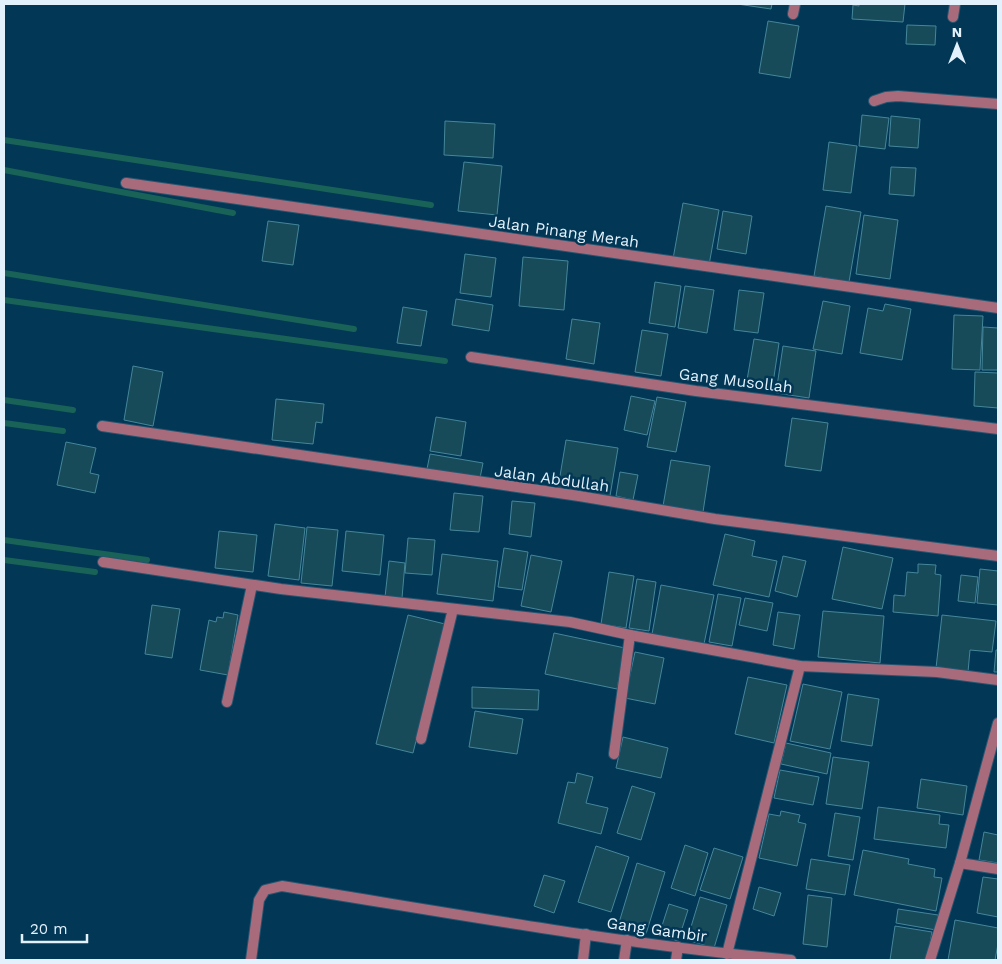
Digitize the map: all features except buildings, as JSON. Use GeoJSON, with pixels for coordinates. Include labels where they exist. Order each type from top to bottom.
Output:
{"type":"FeatureCollection","features":[{"type":"Feature","properties":{"kind":"street"},"geometry":{"type":"LineString","coordinates":[[953,17],[955,4]]}},
{"type":"Feature","properties":{"kind":"street"},"geometry":{"type":"LineString","coordinates":[[874,101],[898,96],[998,104]]}},
{"type":"Feature","properties":{"kind":"street","name":"Jalan Pinang Merah"},"geometry":{"type":"LineString","coordinates":[[126,183],[998,308]]}},
{"type":"Feature","properties":{"kind":"street","name":"Gang Musollah"},"geometry":{"type":"LineString","coordinates":[[471,356],[696,390],[998,429]]}},
{"type":"Feature","properties":{"kind":"street","name":"Jalan Abdullah"},"geometry":{"type":"LineString","coordinates":[[102,426],[579,496],[715,520],[998,556]]}},
{"type":"Feature","properties":{"kind":"street"},"geometry":{"type":"LineString","coordinates":[[103,562],[252,585],[570,622],[800,666],[937,672],[998,680]]}},
{"type":"Feature","properties":{"kind":"street"},"geometry":{"type":"LineString","coordinates":[[228,702],[252,585]]}},
{"type":"Feature","properties":{"kind":"street"},"geometry":{"type":"LineString","coordinates":[[421,739],[453,609]]}},
{"type":"Feature","properties":{"kind":"street"},"geometry":{"type":"LineString","coordinates":[[614,754],[630,635]]}},
{"type":"Feature","properties":{"kind":"street"},"geometry":{"type":"LineString","coordinates":[[727,954],[800,666]]}},
{"type":"Feature","properties":{"kind":"street"},"geometry":{"type":"LineString","coordinates":[[930,960],[960,863],[998,722]]}},
{"type":"Feature","properties":{"kind":"street"},"geometry":{"type":"LineString","coordinates":[[960,863],[998,869]]}},
{"type":"Feature","properties":{"kind":"street","name":"Gang Gambir"},"geometry":{"type":"LineString","coordinates":[[252,960],[259,900],[265,890],[282,886],[520,925],[727,954],[791,960]]}},
{"type":"Feature","properties":{"kind":"street"},"geometry":{"type":"LineString","coordinates":[[583,960],[586,934]]}},
{"type":"Feature","properties":{"kind":"street"},"geometry":{"type":"LineString","coordinates":[[624,960],[627,940]]}},
{"type":"Feature","properties":{"kind":"street"},"geometry":{"type":"LineString","coordinates":[[676,960],[678,947]]}},
{"type":"Feature","properties":{"kind":"waterway"},"geometry":{"type":"LineString","coordinates":[[4,140],[431,205]]}},
{"type":"Feature","properties":{"kind":"waterway"},"geometry":{"type":"LineString","coordinates":[[4,170],[233,213]]}},
{"type":"Feature","properties":{"kind":"waterway"},"geometry":{"type":"LineString","coordinates":[[4,273],[354,329]]}},
{"type":"Feature","properties":{"kind":"waterway"},"geometry":{"type":"LineString","coordinates":[[4,300],[445,361]]}},
{"type":"Feature","properties":{"kind":"waterway"},"geometry":{"type":"LineString","coordinates":[[4,400],[73,410]]}},
{"type":"Feature","properties":{"kind":"waterway"},"geometry":{"type":"LineString","coordinates":[[4,423],[63,431]]}},
{"type":"Feature","properties":{"kind":"waterway"},"geometry":{"type":"LineString","coordinates":[[4,540],[147,560]]}},
{"type":"Feature","properties":{"kind":"waterway"},"geometry":{"type":"LineString","coordinates":[[4,560],[95,572]]}}]}
